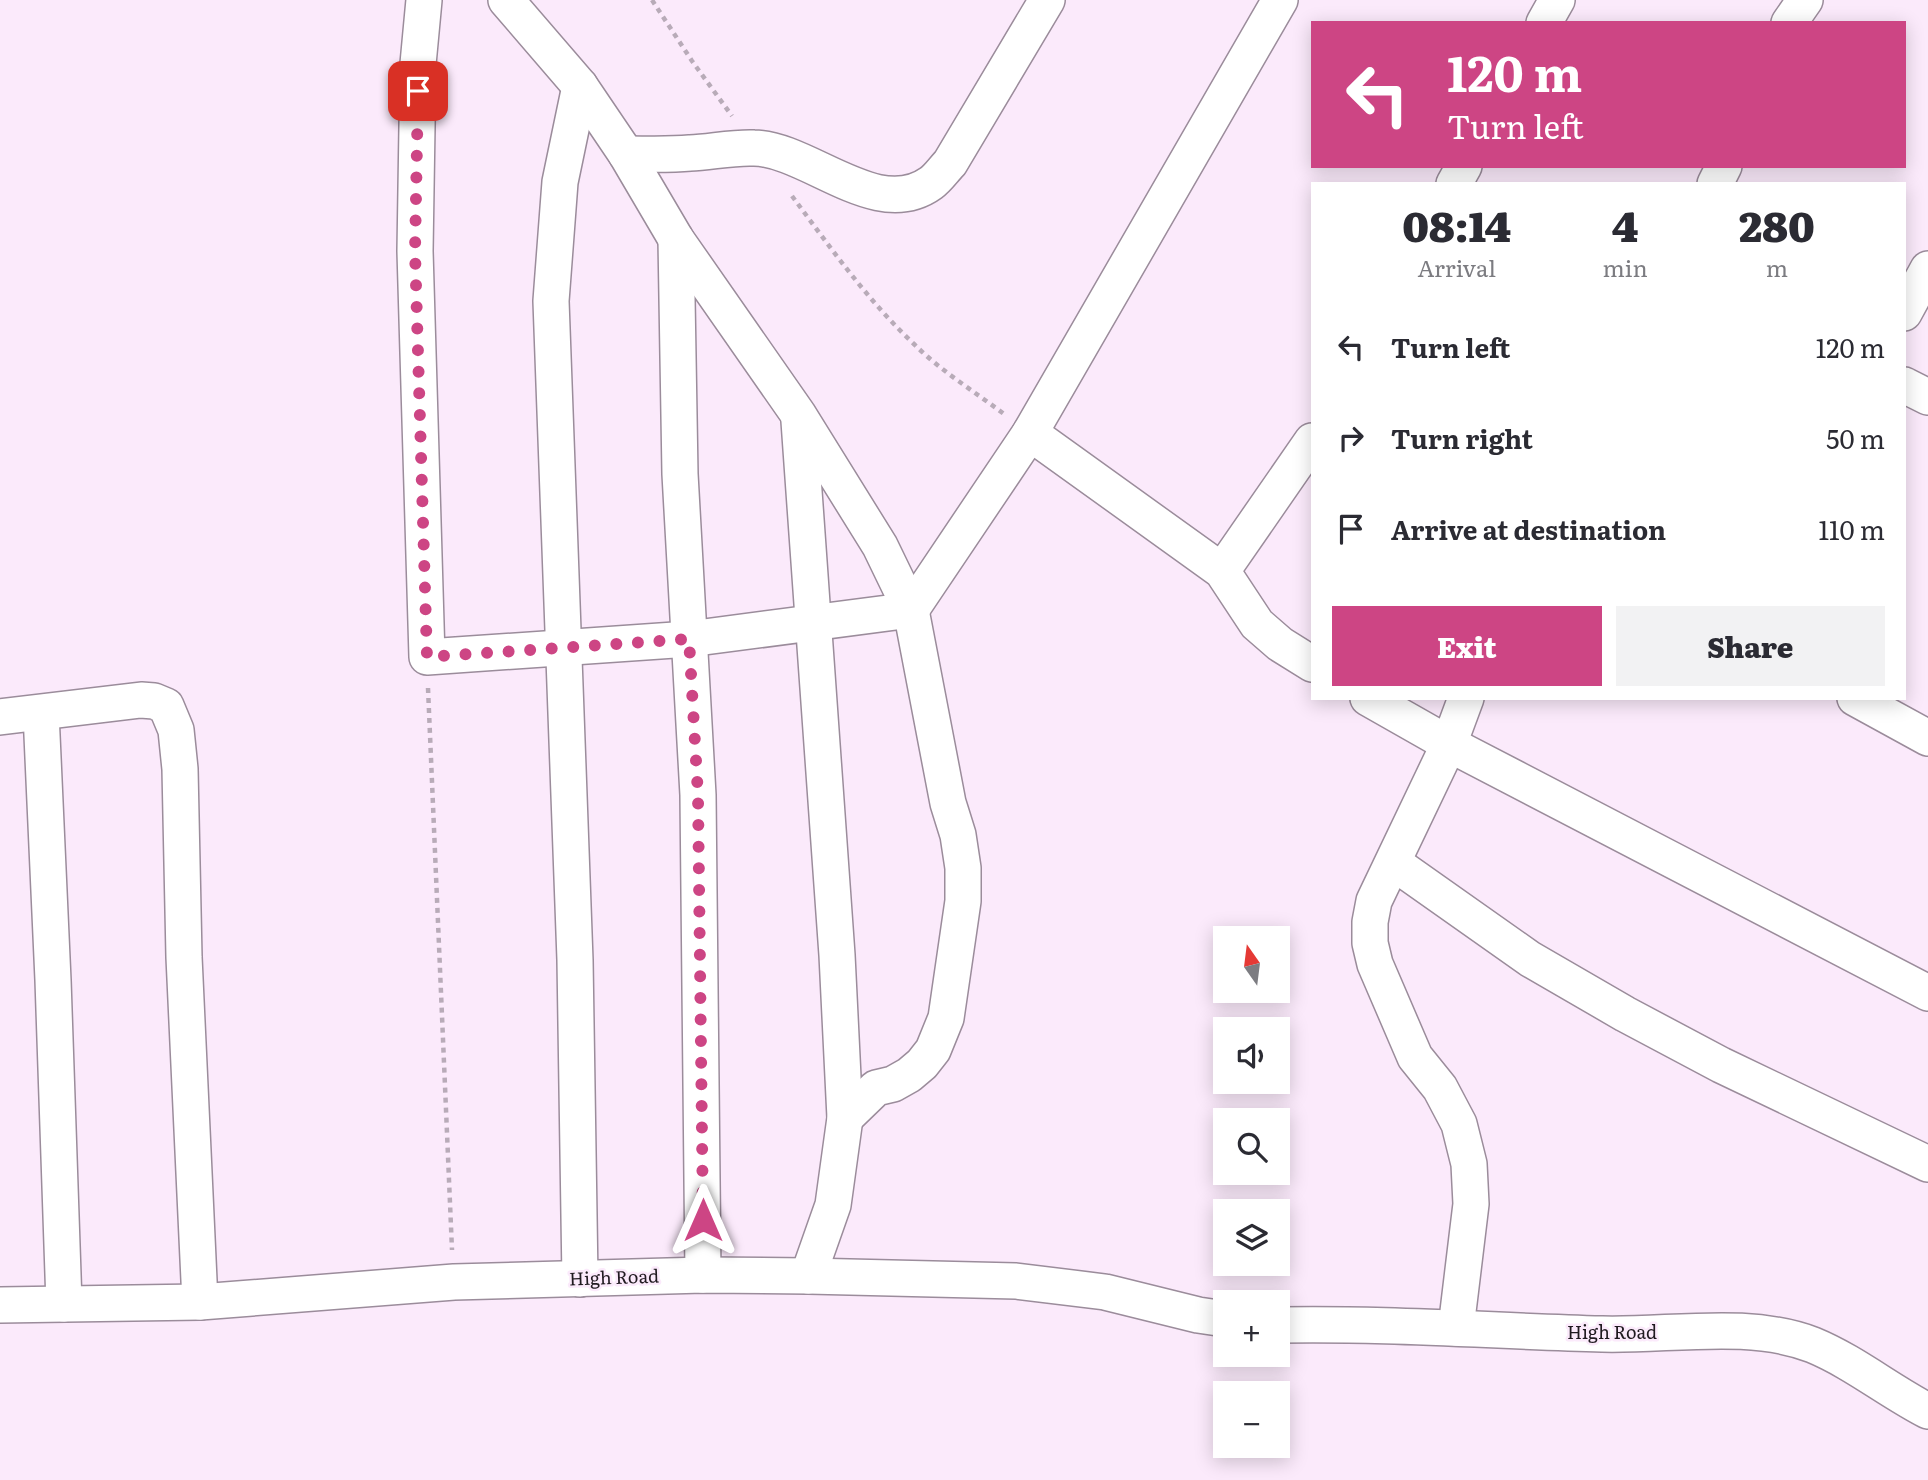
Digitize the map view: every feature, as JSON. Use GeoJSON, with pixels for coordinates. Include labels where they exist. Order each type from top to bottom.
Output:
{"type":"FeatureCollection","features":[{"type":"Feature","properties":{"kind":"street"},"geometry":{"type":"LineString","coordinates":[[424,0],[418,64],[415,251],[427,657],[689,639],[911,610],[1030,433],[1280,0]]}},
{"type":"Feature","properties":{"kind":"street"},"geometry":{"type":"LineString","coordinates":[[506,0],[580,86],[626,154],[676,239],[798,414],[880,546],[911,610],[948,803],[958,835],[963,868],[963,901],[946,1017],[933,1050],[922,1064],[908,1075],[876,1088],[845,1118]]}},
{"type":"Feature","properties":{"kind":"street"},"geometry":{"type":"LineString","coordinates":[[626,154],[686,153],[756,147],[785,155],[883,194],[907,192],[931,183],[950,163],[1047,0]]}},
{"type":"Feature","properties":{"kind":"street"},"geometry":{"type":"LineString","coordinates":[[1545,21],[1557,0]]}},
{"type":"Feature","properties":{"kind":"street"},"geometry":{"type":"LineString","coordinates":[[1789,21],[1805,0]]}},
{"type":"Feature","properties":{"kind":"street"},"geometry":{"type":"LineString","coordinates":[[580,86],[560,182],[551,300],[575,960],[580,1279]]}},
{"type":"Feature","properties":{"kind":"street"},"geometry":{"type":"LineString","coordinates":[[676,239],[680,474],[699,809],[703,1275]]}},
{"type":"Feature","properties":{"kind":"street"},"geometry":{"type":"LineString","coordinates":[[1906,309],[1928,269]]}},
{"type":"Feature","properties":{"kind":"street"},"geometry":{"type":"LineString","coordinates":[[1906,386],[1928,397]]}},
{"type":"Feature","properties":{"kind":"street"},"geometry":{"type":"LineString","coordinates":[[798,414],[837,955],[845,1118],[833,1206],[808,1276]]}},
{"type":"Feature","properties":{"kind":"street"},"geometry":{"type":"LineString","coordinates":[[1030,433],[1222,571],[1257,624],[1280,644],[1311,663]]}},
{"type":"Feature","properties":{"kind":"street"},"geometry":{"type":"LineString","coordinates":[[1222,571],[1311,442]]}},
{"type":"Feature","properties":{"kind":"street"},"geometry":{"type":"LineString","coordinates":[[0,717],[141,700],[166,706],[173,719],[180,769],[184,957],[200,1302]]}},
{"type":"Feature","properties":{"kind":"street"},"geometry":{"type":"LineString","coordinates":[[1372,700],[1449,744],[1928,993]]}},
{"type":"Feature","properties":{"kind":"street"},"geometry":{"type":"LineString","coordinates":[[1457,1328],[1471,1204],[1469,1164],[1459,1124],[1440,1088],[1415,1057],[1375,964],[1370,943],[1370,922],[1374,901],[1449,744],[1465,700]]}},
{"type":"Feature","properties":{"kind":"street"},"geometry":{"type":"LineString","coordinates":[[1859,700],[1928,738]]}},
{"type":"Feature","properties":{"kind":"street"},"geometry":{"type":"LineString","coordinates":[[41,713],[54,980],[64,1304]]}},
{"type":"Feature","properties":{"kind":"street"},"geometry":{"type":"LineString","coordinates":[[1394,863],[1530,959],[1625,1014],[1721,1065],[1928,1164]]}},
{"type":"Feature","properties":{"kind":"street","name":"High Road"},"geometry":{"type":"LineString","coordinates":[[0,1305],[200,1302],[454,1282],[703,1275],[808,1276],[1016,1281],[1105,1292],[1213,1317]]}},
{"type":"Feature","properties":{"kind":"street","name":"High Road"},"geometry":{"type":"LineString","coordinates":[[1290,1325],[1346,1324],[1604,1334],[1769,1334],[1812,1345],[1928,1411]]}},
{"type":"Feature","properties":{"kind":"path"},"geometry":{"type":"LineString","coordinates":[[652,0],[692,61],[756,147]]}},
{"type":"Feature","properties":{"kind":"path"},"geometry":{"type":"LineString","coordinates":[[788,191],[828,244],[916,347],[1030,433]]}},
{"type":"Feature","properties":{"kind":"path"},"geometry":{"type":"LineString","coordinates":[[427,657],[454,1282]]}},
{"type":"Feature","properties":{"kind":"route"},"geometry":{"type":"LineString","coordinates":[[418,91],[415,251],[427,657],[689,639],[698,795],[703,1220]]}}]}
